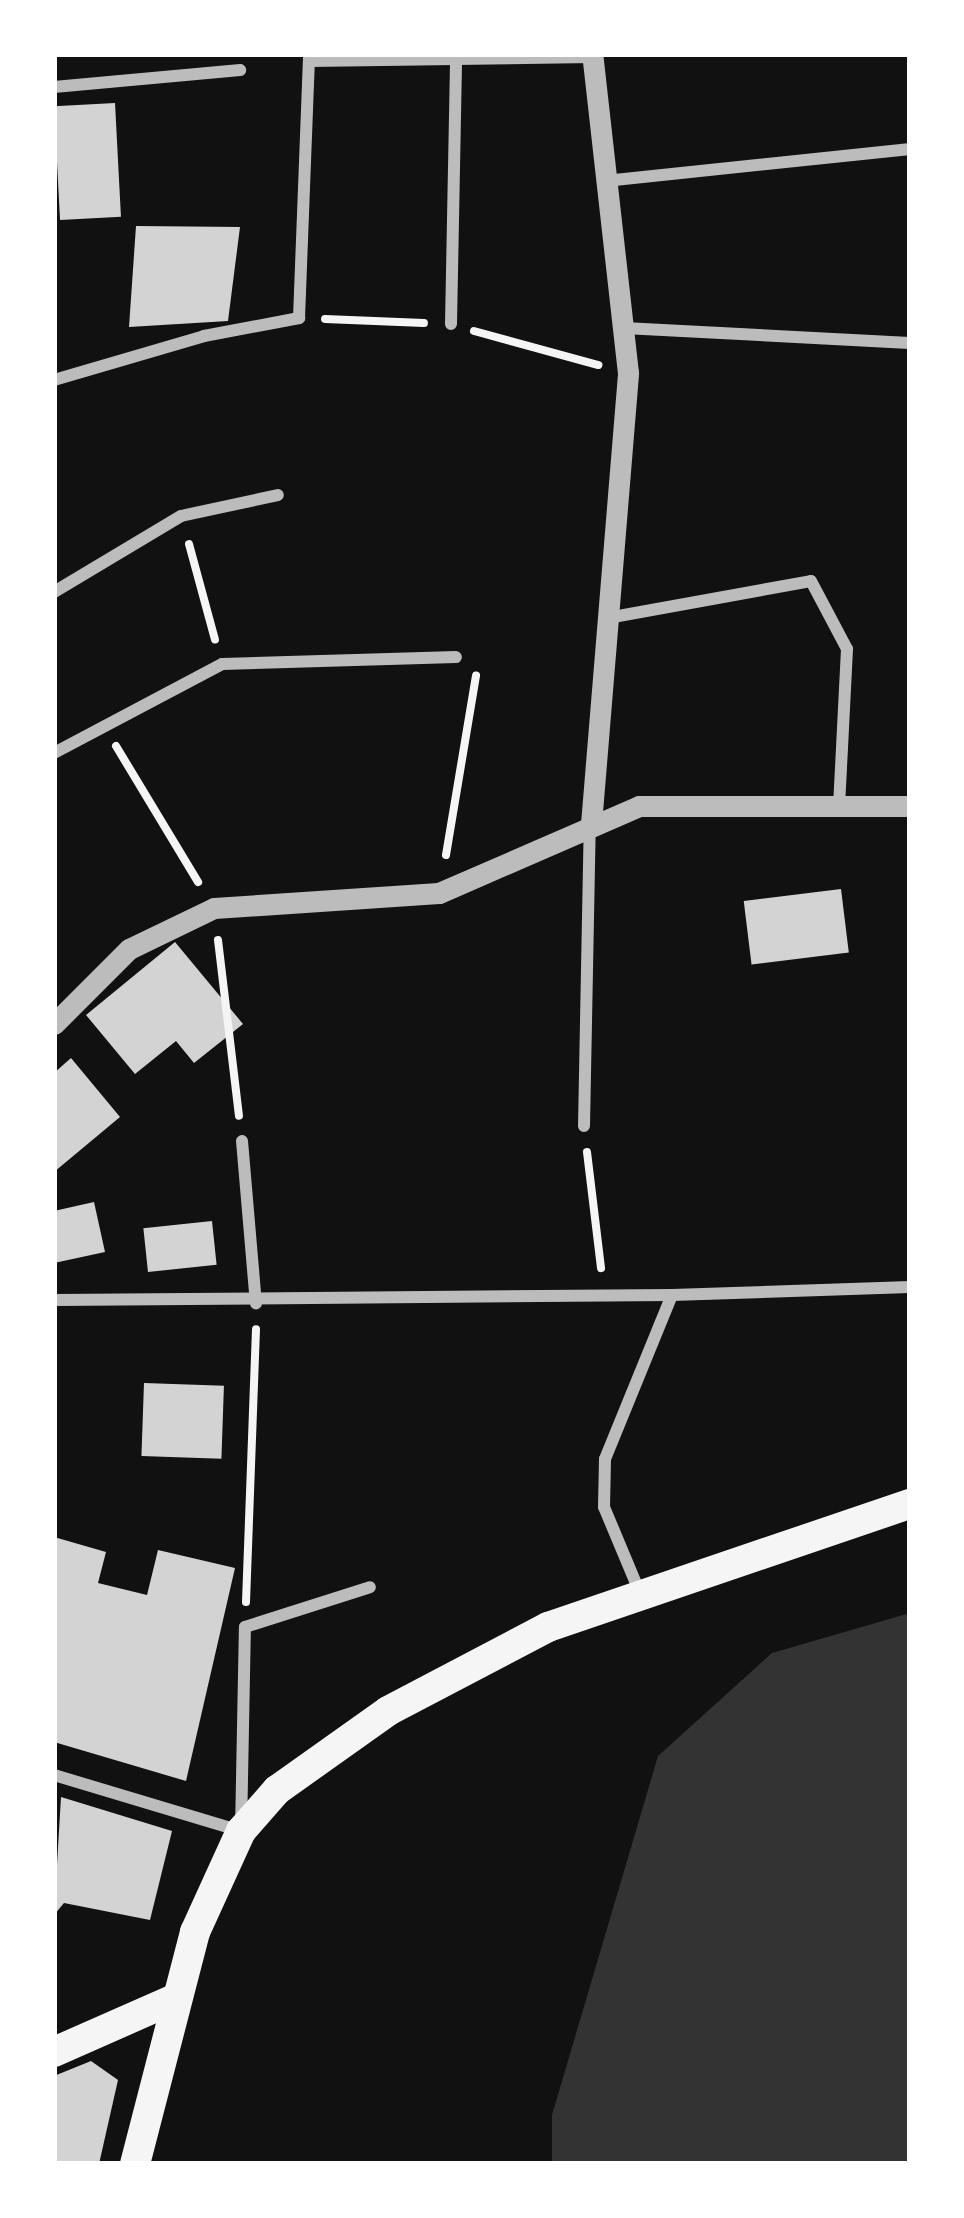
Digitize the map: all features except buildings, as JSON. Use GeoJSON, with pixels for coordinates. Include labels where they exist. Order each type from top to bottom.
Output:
{"type":"FeatureCollection","features":[{"type":"Feature","properties":{"kind":"main road"},"geometry":{"type":"LineString","coordinates":[[135,2164],[174,1999],[241,1831],[321,1754],[446,1677],[640,1593],[910,1504]]}},
{"type":"Feature","properties":{"kind":"main road"},"geometry":{"type":"LineString","coordinates":[[54,2052],[174,1999]]}},
{"type":"Feature","properties":{"kind":"street"},"geometry":{"type":"LineString","coordinates":[[451,324],[456,55]]}},
{"type":"Feature","properties":{"kind":"street"},"geometry":{"type":"LineString","coordinates":[[54,380],[204,336],[299,318],[309,58],[592,56],[624,328],[613,617],[590,824],[584,1126]]}},
{"type":"Feature","properties":{"kind":"street"},"geometry":{"type":"LineString","coordinates":[[54,87],[240,70]]}},
{"type":"Feature","properties":{"kind":"street"},"geometry":{"type":"LineString","coordinates":[[605,182],[910,149]]}},
{"type":"Feature","properties":{"kind":"street"},"geometry":{"type":"LineString","coordinates":[[624,328],[910,343]]}},
{"type":"Feature","properties":{"kind":"street"},"geometry":{"type":"LineString","coordinates":[[54,592],[181,516],[278,495]]}},
{"type":"Feature","properties":{"kind":"street"},"geometry":{"type":"LineString","coordinates":[[613,617],[812,581],[847,649],[839,807]]}},
{"type":"Feature","properties":{"kind":"street"},"geometry":{"type":"LineString","coordinates":[[54,753],[222,664],[456,657]]}},
{"type":"Feature","properties":{"kind":"street"},"geometry":{"type":"LineString","coordinates":[[54,1024],[129,949],[214,908],[440,893],[639,806],[910,806]]}},
{"type":"Feature","properties":{"kind":"street"},"geometry":{"type":"LineString","coordinates":[[242,1141],[256,1303]]}},
{"type":"Feature","properties":{"kind":"street"},"geometry":{"type":"LineString","coordinates":[[54,1300],[256,1303],[910,1287]]}},
{"type":"Feature","properties":{"kind":"street"},"geometry":{"type":"LineString","coordinates":[[640,1593],[604,1507],[605,1459],[672,1295]]}},
{"type":"Feature","properties":{"kind":"street"},"geometry":{"type":"LineString","coordinates":[[54,1774],[241,1831],[245,1627],[370,1587]]}},
{"type":"Feature","properties":{"kind":"path"},"geometry":{"type":"LineString","coordinates":[[181,516],[222,664]]}},
{"type":"Feature","properties":{"kind":"path"},"geometry":{"type":"LineString","coordinates":[[440,893],[479,661],[456,657]]}},
{"type":"Feature","properties":{"kind":"path"},"geometry":{"type":"LineString","coordinates":[[584,1126],[603,1292]]}},
{"type":"Feature","properties":{"kind":"path"},"geometry":{"type":"LineString","coordinates":[[245,1627],[256,1303]]}},
{"type":"Feature","properties":{"kind":"shaded area"},"geometry":{"type":"Polygon","coordinates":[[[910,1613],[910,2164],[552,2164],[552,2115],[658,1756],[772,1653],[910,1613]]]}}]}
